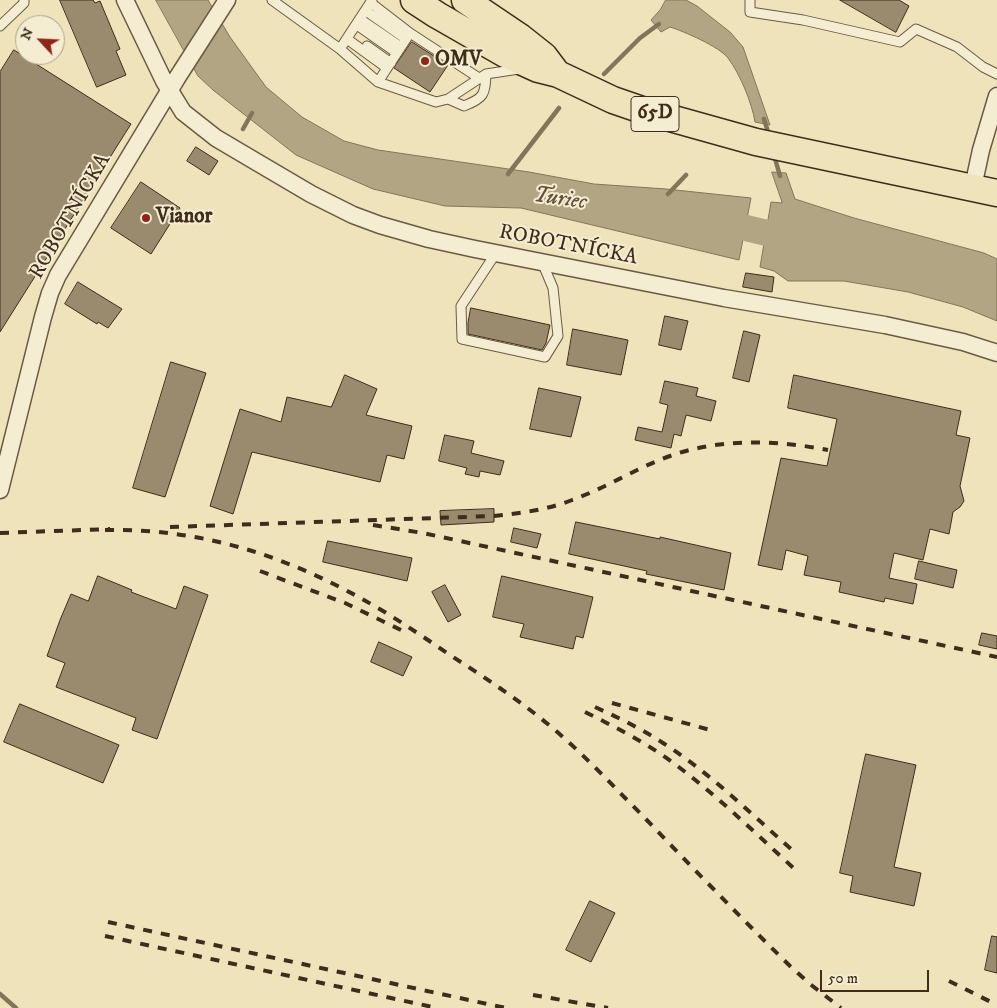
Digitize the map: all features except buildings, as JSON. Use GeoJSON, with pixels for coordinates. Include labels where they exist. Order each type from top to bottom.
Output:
{"type":"FeatureCollection","features":[{"type":"Feature","properties":{"kind":"main road","name":"65D"},"geometry":{"type":"LineString","coordinates":[[414,0],[498,50],[588,89],[645,111],[768,144],[985,190]]}},
{"type":"Feature","properties":{"kind":"main road","name":"65D"},"geometry":{"type":"LineString","coordinates":[[465,0],[520,37],[544,56],[548,72]]}},
{"type":"Feature","properties":{"kind":"street"},"geometry":{"type":"LineString","coordinates":[[125,0],[173,85]]}},
{"type":"Feature","properties":{"kind":"street","name":"ROBOTNÍCKA"},"geometry":{"type":"LineString","coordinates":[[0,490],[43,317],[58,274],[227,0]]}},
{"type":"Feature","properties":{"kind":"street","name":"ROBOTNÍCKA"},"geometry":{"type":"LineString","coordinates":[[173,85],[183,112],[216,138],[332,206],[389,228],[429,239],[496,253],[724,298],[885,326],[963,342],[997,353]]}},
{"type":"Feature","properties":{"kind":"street"},"geometry":{"type":"LineString","coordinates":[[985,190],[981,150],[997,96]]}},
{"type":"Feature","properties":{"kind":"lane"},"geometry":{"type":"LineString","coordinates":[[0,26],[24,3],[24,0]]}},
{"type":"Feature","properties":{"kind":"lane"},"geometry":{"type":"LineString","coordinates":[[272,0],[340,49],[378,82],[436,102],[448,99],[482,76],[511,70],[548,72]]}},
{"type":"Feature","properties":{"kind":"lane"},"geometry":{"type":"LineString","coordinates":[[750,0],[750,12],[803,20],[900,42],[916,29],[957,46],[983,67],[997,74]]}},
{"type":"Feature","properties":{"kind":"lane"},"geometry":{"type":"LineString","coordinates":[[340,49],[365,11]]}},
{"type":"Feature","properties":{"kind":"lane"},"geometry":{"type":"LineString","coordinates":[[365,11],[404,43],[482,76]]}},
{"type":"Feature","properties":{"kind":"lane"},"geometry":{"type":"LineString","coordinates":[[365,11],[404,43]]}},
{"type":"Feature","properties":{"kind":"lane"},"geometry":{"type":"LineString","coordinates":[[348,36],[389,65]]}},
{"type":"Feature","properties":{"kind":"lane"},"geometry":{"type":"LineString","coordinates":[[378,82],[404,43]]}},
{"type":"Feature","properties":{"kind":"lane"},"geometry":{"type":"LineString","coordinates":[[448,99],[464,106],[478,101],[485,93],[482,76]]}},
{"type":"Feature","properties":{"kind":"lane"},"geometry":{"type":"LineString","coordinates":[[496,253],[461,306],[462,339],[545,357],[558,336],[553,288],[542,262]]}},
{"type":"Feature","properties":{"kind":"water"},"geometry":{"type":"Polygon","coordinates":[[[156,0],[208,0],[230,37],[266,87],[302,117],[344,141],[378,150],[529,172],[594,184],[751,198],[739,260],[521,208],[445,206],[373,189],[296,155],[198,76],[156,0]]]}},
{"type":"Feature","properties":{"kind":"water"},"geometry":{"type":"Polygon","coordinates":[[[666,0],[686,0],[697,6],[730,32],[743,47],[770,125],[755,122],[741,80],[724,54],[701,40],[676,29],[670,27],[661,32],[651,20],[666,0]]]}},
{"type":"Feature","properties":{"kind":"water"},"geometry":{"type":"Polygon","coordinates":[[[772,172],[786,173],[795,199],[854,218],[984,253],[997,259],[997,321],[963,307],[908,292],[844,281],[788,281],[774,271],[760,267],[771,202],[782,203],[772,172]]]}},
{"type":"Feature","properties":{"kind":"waterway"},"geometry":{"type":"LineString","coordinates":[[604,74],[640,38],[659,24]]}},
{"type":"Feature","properties":{"kind":"waterway"},"geometry":{"type":"LineString","coordinates":[[508,174],[559,108]]}},
{"type":"Feature","properties":{"kind":"waterway"},"geometry":{"type":"LineString","coordinates":[[243,129],[252,113]]}},
{"type":"Feature","properties":{"kind":"waterway"},"geometry":{"type":"LineString","coordinates":[[764,119],[769,135]]}},
{"type":"Feature","properties":{"kind":"waterway"},"geometry":{"type":"LineString","coordinates":[[774,155],[780,176]]}},
{"type":"Feature","properties":{"kind":"waterway"},"geometry":{"type":"LineString","coordinates":[[668,194],[686,175]]}},
{"type":"Feature","properties":{"kind":"waterway","name":"Turiec"},"geometry":{"type":"LineString","coordinates":[[711,222],[800,241]]}},
{"type":"Feature","properties":{"kind":"waterway"},"geometry":{"type":"LineString","coordinates":[[0,994],[16,1008]]}},
{"type":"Feature","properties":{"kind":"railway"},"geometry":{"type":"LineString","coordinates":[[170,527],[504,515],[534,511],[563,503],[597,490],[657,461],[689,450],[708,446],[748,442],[788,444],[828,450]]}},
{"type":"Feature","properties":{"kind":"railway"},"geometry":{"type":"LineString","coordinates":[[373,525],[423,533],[997,657]]}},
{"type":"Feature","properties":{"kind":"railway"},"geometry":{"type":"LineString","coordinates":[[0,533],[110,529]]}},
{"type":"Feature","properties":{"kind":"railway"},"geometry":{"type":"LineString","coordinates":[[105,530],[179,534],[250,550],[317,576],[409,627],[509,695],[565,739],[603,775],[790,966],[841,1008]]}},
{"type":"Feature","properties":{"kind":"railway"},"geometry":{"type":"LineString","coordinates":[[260,571],[345,603],[403,631]]}},
{"type":"Feature","properties":{"kind":"railway"},"geometry":{"type":"LineString","coordinates":[[612,703],[714,731]]}},
{"type":"Feature","properties":{"kind":"railway"},"geometry":{"type":"LineString","coordinates":[[595,707],[639,728],[697,767],[791,849]]}},
{"type":"Feature","properties":{"kind":"railway"},"geometry":{"type":"LineString","coordinates":[[585,712],[641,741],[672,762],[721,802],[799,873]]}},
{"type":"Feature","properties":{"kind":"railway"},"geometry":{"type":"LineString","coordinates":[[108,922],[506,1008]]}},
{"type":"Feature","properties":{"kind":"railway"},"geometry":{"type":"LineString","coordinates":[[105,936],[437,1008]]}},
{"type":"Feature","properties":{"kind":"railway"},"geometry":{"type":"LineString","coordinates":[[949,981],[997,1005]]}},
{"type":"Feature","properties":{"kind":"railway"},"geometry":{"type":"LineString","coordinates":[[533,995],[608,1008]]}},
{"type":"Feature","properties":{"kind":"place","name":"OMV"},"geometry":{"type":"Point","coordinates":[425,61]}},
{"type":"Feature","properties":{"kind":"place","name":"Vianor"},"geometry":{"type":"Point","coordinates":[146,218]}}]}
